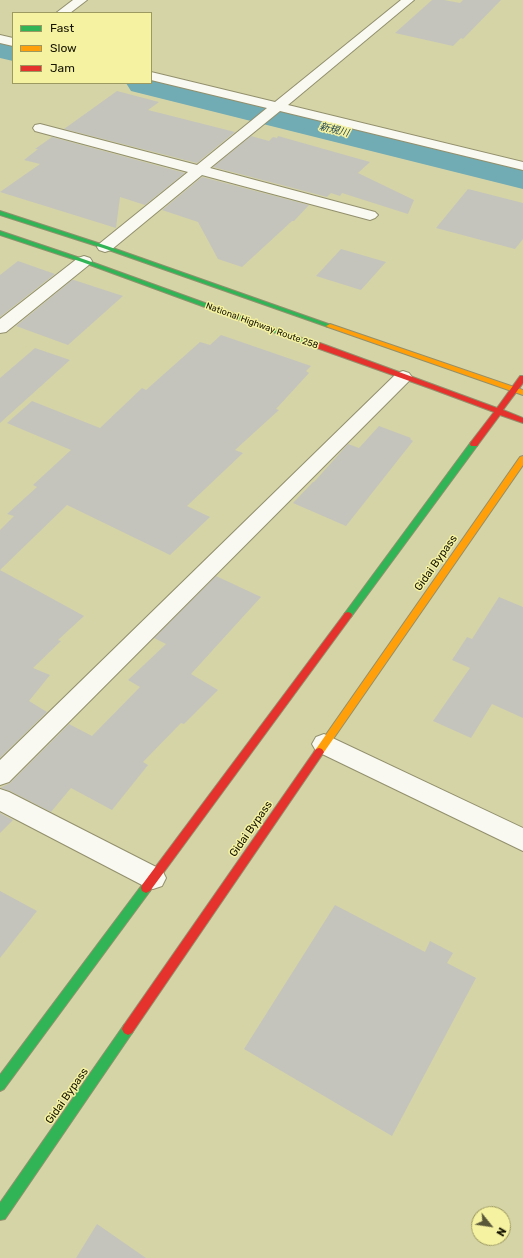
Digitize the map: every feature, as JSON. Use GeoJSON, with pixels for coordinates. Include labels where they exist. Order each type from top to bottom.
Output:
{"type":"FeatureCollection","features":[{"type":"Feature","properties":{"kind":"highway","name":"National Highway Route 258"},"geometry":{"type":"LineString","coordinates":[[0,213],[105,247],[518,392]]}},
{"type":"Feature","properties":{"kind":"highway","name":"National Highway Route 258"},"geometry":{"type":"LineString","coordinates":[[0,233],[84,261],[523,421]]}},
{"type":"Feature","properties":{"kind":"highway"},"geometry":{"type":"LineString","coordinates":[[0,1085],[498,411],[518,392],[523,378]]}},
{"type":"Feature","properties":{"kind":"highway","name":"Gidai Bypass"},"geometry":{"type":"LineString","coordinates":[[0,1214],[324,744],[523,459]]}},
{"type":"Feature","properties":{"kind":"street"},"geometry":{"type":"LineString","coordinates":[[63,12],[81,0]]}},
{"type":"Feature","properties":{"kind":"street"},"geometry":{"type":"LineString","coordinates":[[105,247],[408,0]]}},
{"type":"Feature","properties":{"kind":"street"},"geometry":{"type":"LineString","coordinates":[[0,39],[12,42]]}},
{"type":"Feature","properties":{"kind":"street"},"geometry":{"type":"LineString","coordinates":[[152,76],[275,108],[523,166]]}},
{"type":"Feature","properties":{"kind":"street"},"geometry":{"type":"LineString","coordinates":[[40,128],[370,215]]}},
{"type":"Feature","properties":{"kind":"street"},"geometry":{"type":"LineString","coordinates":[[0,328],[84,261]]}},
{"type":"Feature","properties":{"kind":"street"},"geometry":{"type":"LineString","coordinates":[[0,775],[403,377]]}},
{"type":"Feature","properties":{"kind":"street"},"geometry":{"type":"LineString","coordinates":[[324,744],[523,840]]}},
{"type":"Feature","properties":{"kind":"street"},"geometry":{"type":"LineString","coordinates":[[0,798],[153,878]]}},
{"type":"Feature","properties":{"kind":"building"},"geometry":{"type":"Polygon","coordinates":[[[432,0],[444,0],[460,3],[463,0],[501,0],[463,39],[461,38],[453,46],[395,33],[432,0]]]}},
{"type":"Feature","properties":{"kind":"building"},"geometry":{"type":"Polygon","coordinates":[[[117,91],[159,102],[148,110],[235,132],[197,163],[64,129],[117,91]]]}},
{"type":"Feature","properties":{"kind":"building"},"geometry":{"type":"Polygon","coordinates":[[[251,136],[269,141],[273,137],[277,138],[278,136],[370,162],[358,173],[414,200],[408,214],[342,193],[340,196],[331,193],[327,197],[213,167],[251,136]]]}},
{"type":"Feature","properties":{"kind":"building"},"geometry":{"type":"Polygon","coordinates":[[[52,137],[185,173],[145,205],[120,197],[116,228],[0,192],[40,164],[24,160],[38,149],[35,149],[52,137]]]}},
{"type":"Feature","properties":{"kind":"building"},"geometry":{"type":"Polygon","coordinates":[[[202,177],[309,205],[294,221],[292,221],[242,267],[218,259],[198,222],[162,210],[202,177]]]}},
{"type":"Feature","properties":{"kind":"building"},"geometry":{"type":"Polygon","coordinates":[[[468,189],[523,203],[523,239],[515,249],[436,228],[468,189]]]}},
{"type":"Feature","properties":{"kind":"building"},"geometry":{"type":"Polygon","coordinates":[[[341,249],[386,262],[361,290],[316,276],[341,249]]]}},
{"type":"Feature","properties":{"kind":"building"},"geometry":{"type":"Polygon","coordinates":[[[18,261],[55,274],[0,317],[0,275],[18,261]]]}},
{"type":"Feature","properties":{"kind":"building"},"geometry":{"type":"Polygon","coordinates":[[[72,280],[123,296],[68,345],[16,326],[72,280]]]}},
{"type":"Feature","properties":{"kind":"building"},"geometry":{"type":"Polygon","coordinates":[[[221,335],[311,366],[306,371],[309,373],[276,409],[279,410],[235,450],[243,453],[187,506],[210,517],[170,555],[67,505],[0,570],[0,530],[14,516],[7,514],[37,487],[33,485],[71,450],[7,423],[32,401],[100,428],[142,388],[146,390],[200,342],[210,345],[221,335]]]}},
{"type":"Feature","properties":{"kind":"building"},"geometry":{"type":"Polygon","coordinates":[[[35,348],[70,360],[0,423],[0,378],[35,348]]]}},
{"type":"Feature","properties":{"kind":"building"},"geometry":{"type":"Polygon","coordinates":[[[379,426],[411,438],[410,439],[413,441],[346,526],[293,503],[348,444],[359,448],[379,426]]]}},
{"type":"Feature","properties":{"kind":"building"},"geometry":{"type":"Polygon","coordinates":[[[0,570],[84,616],[58,640],[61,641],[33,668],[50,675],[29,701],[47,712],[0,758],[0,570]]]}},
{"type":"Feature","properties":{"kind":"building"},"geometry":{"type":"Polygon","coordinates":[[[216,576],[261,597],[191,674],[218,690],[184,724],[181,723],[143,762],[148,765],[112,810],[71,788],[51,812],[10,791],[0,788],[10,783],[69,724],[92,736],[140,687],[128,680],[166,644],[154,638],[216,576]]]}},
{"type":"Feature","properties":{"kind":"building"},"geometry":{"type":"Polygon","coordinates":[[[499,597],[523,607],[523,718],[492,704],[471,738],[433,721],[470,668],[452,660],[467,637],[472,639],[499,597]]]}},
{"type":"Feature","properties":{"kind":"building"},"geometry":{"type":"Polygon","coordinates":[[[0,813],[13,820],[0,833],[0,813]]]}},
{"type":"Feature","properties":{"kind":"building"},"geometry":{"type":"Polygon","coordinates":[[[0,891],[37,911],[0,958],[0,891]]]}},
{"type":"Feature","properties":{"kind":"building"},"geometry":{"type":"Polygon","coordinates":[[[335,905],[425,952],[430,941],[453,953],[447,963],[476,978],[392,1136],[244,1049],[335,905]]]}},
{"type":"Feature","properties":{"kind":"building"},"geometry":{"type":"Polygon","coordinates":[[[97,1224],[146,1258],[76,1258],[97,1224]]]}},
{"type":"Feature","properties":{"kind":"waterway","name":"新規川"},"geometry":{"type":"LineString","coordinates":[[0,47],[12,51]]}},
{"type":"Feature","properties":{"kind":"waterway","name":"新規川"},"geometry":{"type":"LineString","coordinates":[[148,84],[523,177]]}},
{"type":"Feature","properties":{"kind":"traffic: fast"},"geometry":{"type":"LineString","coordinates":[[0,213],[105,247],[330,326]]}},
{"type":"Feature","properties":{"kind":"traffic: fast"},"geometry":{"type":"LineString","coordinates":[[0,233],[84,261],[317,345]]}},
{"type":"Feature","properties":{"kind":"traffic: fast"},"geometry":{"type":"LineString","coordinates":[[348,615],[474,444]]}},
{"type":"Feature","properties":{"kind":"traffic: fast"},"geometry":{"type":"LineString","coordinates":[[0,1085],[146,888]]}},
{"type":"Feature","properties":{"kind":"traffic: fast"},"geometry":{"type":"LineString","coordinates":[[0,1214],[128,1029]]}},
{"type":"Feature","properties":{"kind":"traffic: slow"},"geometry":{"type":"LineString","coordinates":[[330,326],[523,393]]}},
{"type":"Feature","properties":{"kind":"traffic: slow"},"geometry":{"type":"LineString","coordinates":[[319,752],[523,459]]}},
{"type":"Feature","properties":{"kind":"traffic: jam"},"geometry":{"type":"LineString","coordinates":[[317,345],[435,387],[523,421]]}},
{"type":"Feature","properties":{"kind":"traffic: jam"},"geometry":{"type":"LineString","coordinates":[[474,444],[523,378]]}},
{"type":"Feature","properties":{"kind":"traffic: jam"},"geometry":{"type":"LineString","coordinates":[[146,888],[348,615]]}},
{"type":"Feature","properties":{"kind":"traffic: jam"},"geometry":{"type":"LineString","coordinates":[[128,1029],[319,752]]}}]}
